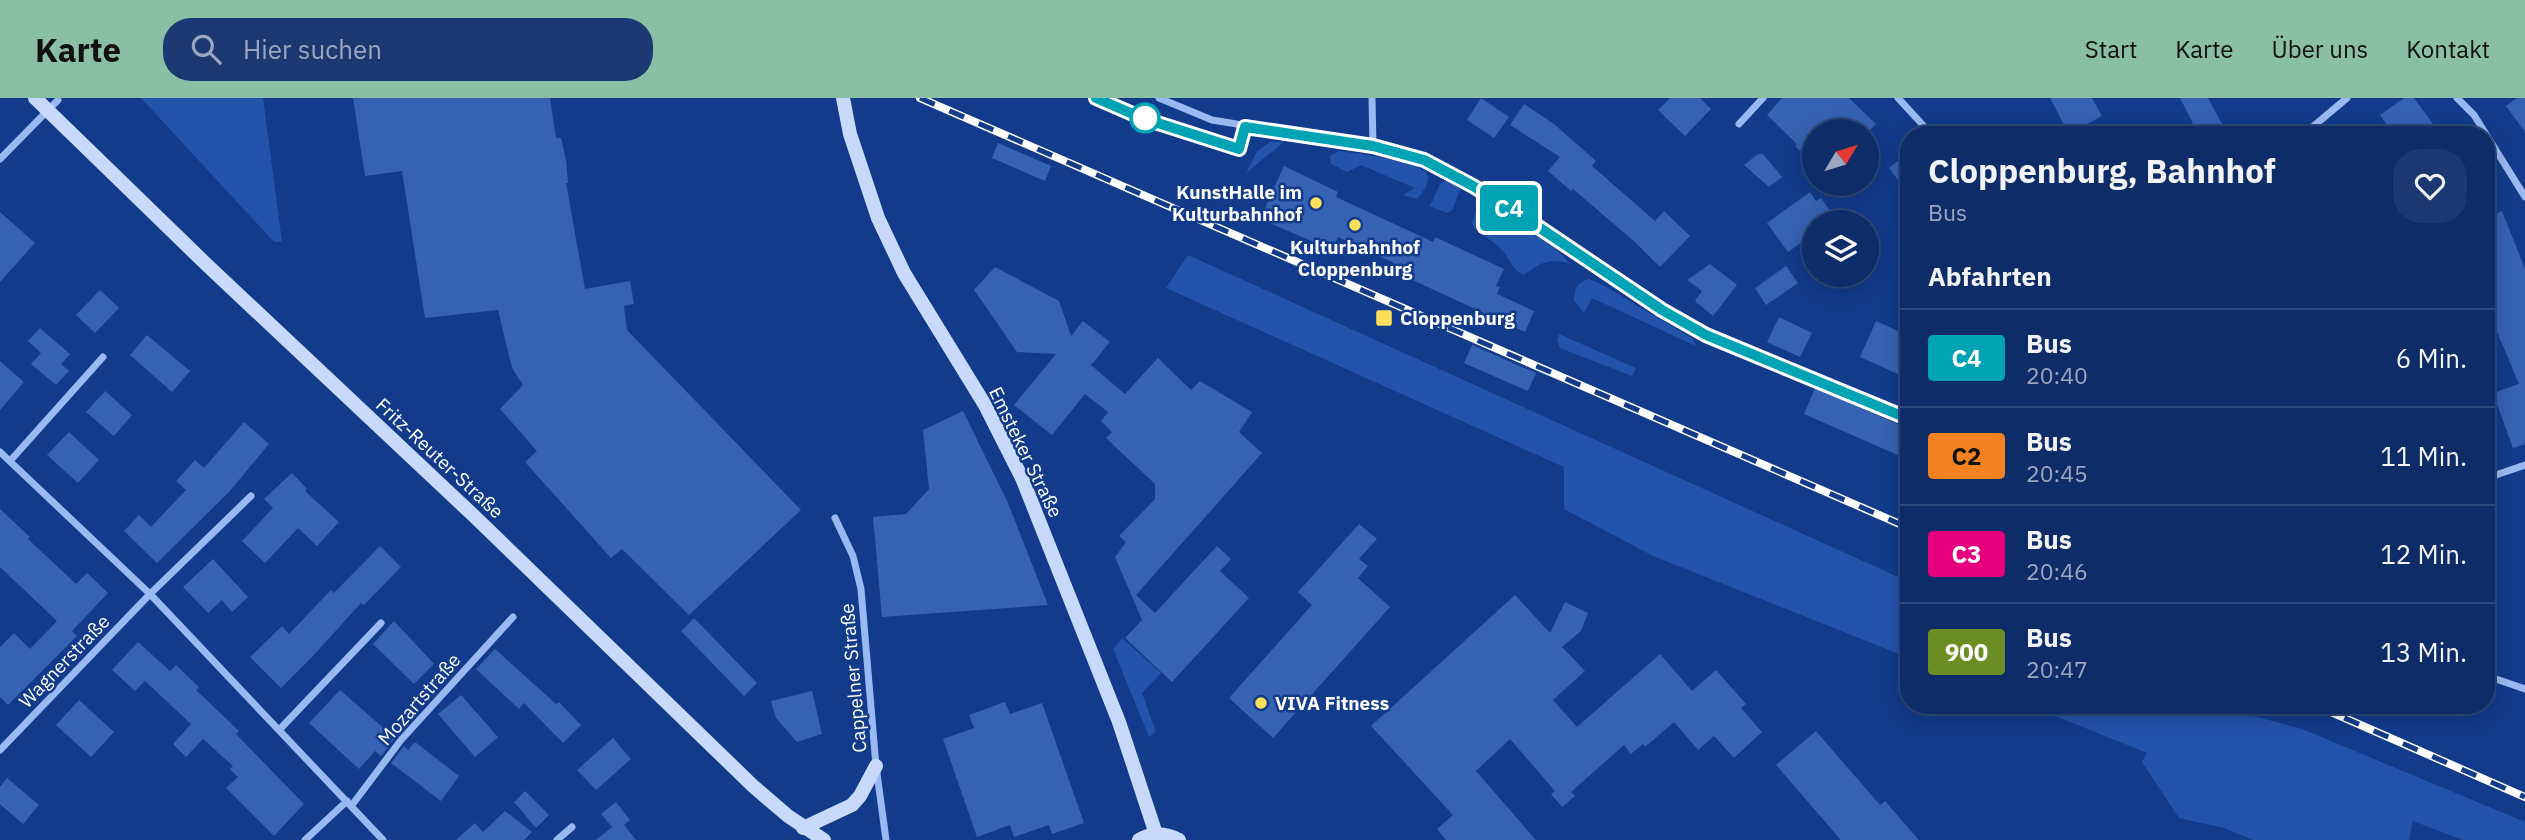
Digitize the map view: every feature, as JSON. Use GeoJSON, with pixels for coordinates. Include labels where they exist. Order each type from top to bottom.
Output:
{"type":"FeatureCollection","features":[{"type":"Feature","properties":{"kind":"street","name":"Fritz-Reuter-Straße"},"geometry":{"type":"LineString","coordinates":[[35,98],[207,265],[473,515],[738,772],[805,834],[824,840]]}},
{"type":"Feature","properties":{"kind":"street","name":"Emsteker Straße"},"geometry":{"type":"LineString","coordinates":[[843,98],[850,134],[878,218],[904,273],[985,405],[1022,478],[1119,722],[1156,834]]}},
{"type":"Feature","properties":{"kind":"street"},"geometry":{"type":"LineString","coordinates":[[1159,98],[1212,120],[1373,146],[1424,160],[1473,186],[1662,310],[1706,335],[1900,415]]}},
{"type":"Feature","properties":{"kind":"street"},"geometry":{"type":"LineString","coordinates":[[1372,98],[1373,146]]}},
{"type":"Feature","properties":{"kind":"street"},"geometry":{"type":"LineString","coordinates":[[1739,124],[1763,98]]}},
{"type":"Feature","properties":{"kind":"street"},"geometry":{"type":"LineString","coordinates":[[1898,98],[1924,126]]}},
{"type":"Feature","properties":{"kind":"street"},"geometry":{"type":"LineString","coordinates":[[2314,126],[2347,98]]}},
{"type":"Feature","properties":{"kind":"street"},"geometry":{"type":"LineString","coordinates":[[2457,98],[2480,126]]}},
{"type":"Feature","properties":{"kind":"street"},"geometry":{"type":"LineString","coordinates":[[0,159],[58,100]]}},
{"type":"Feature","properties":{"kind":"street"},"geometry":{"type":"LineString","coordinates":[[2495,149],[2525,197]]}},
{"type":"Feature","properties":{"kind":"street"},"geometry":{"type":"LineString","coordinates":[[10,461],[103,357]]}},
{"type":"Feature","properties":{"kind":"street"},"geometry":{"type":"LineString","coordinates":[[0,452],[150,594],[383,840]]}},
{"type":"Feature","properties":{"kind":"street"},"geometry":{"type":"LineString","coordinates":[[2495,475],[2525,465]]}},
{"type":"Feature","properties":{"kind":"street"},"geometry":{"type":"LineString","coordinates":[[150,594],[251,496]]}},
{"type":"Feature","properties":{"kind":"street","name":"Cappelner Straße"},"geometry":{"type":"LineString","coordinates":[[835,518],[858,572],[876,766],[886,840]]}},
{"type":"Feature","properties":{"kind":"street","name":"Wagnerstraße"},"geometry":{"type":"LineString","coordinates":[[0,750],[150,594]]}},
{"type":"Feature","properties":{"kind":"street","name":"Mozartstraße"},"geometry":{"type":"LineString","coordinates":[[305,840],[350,803],[401,740],[513,618]]}},
{"type":"Feature","properties":{"kind":"street"},"geometry":{"type":"LineString","coordinates":[[280,729],[381,623]]}},
{"type":"Feature","properties":{"kind":"street"},"geometry":{"type":"LineString","coordinates":[[2495,679],[2525,689]]}},
{"type":"Feature","properties":{"kind":"street"},"geometry":{"type":"LineString","coordinates":[[805,834],[852,805],[876,766]]}},
{"type":"Feature","properties":{"kind":"street"},"geometry":{"type":"LineString","coordinates":[[557,840],[572,827]]}},
{"type":"Feature","properties":{"kind":"street"},"geometry":{"type":"LineString","coordinates":[[1139,840],[1156,834],[1167,834],[1179,840]]}},
{"type":"Feature","properties":{"kind":"shaded area"},"geometry":{"type":"Polygon","coordinates":[[[141,98],[263,98],[282,242],[274,242],[141,98]]]}},
{"type":"Feature","properties":{"kind":"shaded area"},"geometry":{"type":"Polygon","coordinates":[[[1270,142],[1284,142],[1246,173],[1257,151],[1270,142]]]}},
{"type":"Feature","properties":{"kind":"shaded area"},"geometry":{"type":"Polygon","coordinates":[[[1339,151],[1412,165],[1427,174],[1427,184],[1417,199],[1403,195],[1415,188],[1361,165],[1347,172],[1331,164],[1330,156],[1339,151]]]}},
{"type":"Feature","properties":{"kind":"shaded area"},"geometry":{"type":"Polygon","coordinates":[[[1445,181],[1461,188],[1452,210],[1447,213],[1430,206],[1440,184],[1445,181]]]}},
{"type":"Feature","properties":{"kind":"shaded area"},"geometry":{"type":"Polygon","coordinates":[[[1479,199],[1543,239],[1565,257],[1569,264],[1551,261],[1540,264],[1524,275],[1520,273],[1502,250],[1472,224],[1479,199]]]}},
{"type":"Feature","properties":{"kind":"shaded area"},"geometry":{"type":"Polygon","coordinates":[[[1188,255],[1900,578],[1900,654],[1653,556],[1564,509],[1564,467],[1166,288],[1188,255]]]}},
{"type":"Feature","properties":{"kind":"shaded area"},"geometry":{"type":"Polygon","coordinates":[[[1589,279],[1693,339],[1696,346],[1592,298],[1584,313],[1574,296],[1579,284],[1589,279]]]}},
{"type":"Feature","properties":{"kind":"shaded area"},"geometry":{"type":"Polygon","coordinates":[[[1559,334],[1636,368],[1632,376],[1560,348],[1557,341],[1559,334]]]}},
{"type":"Feature","properties":{"kind":"shaded area"},"geometry":{"type":"Polygon","coordinates":[[[1122,638],[1161,673],[1142,693],[1156,732],[1149,737],[1113,649],[1122,638]]]}},
{"type":"Feature","properties":{"kind":"shaded area"},"geometry":{"type":"Polygon","coordinates":[[[2050,714],[2247,714],[2302,729],[2525,822],[2525,840],[2463,840],[2413,821],[2409,840],[2253,840],[2224,828],[2179,818],[2142,762],[2147,753],[2050,714]]]}},
{"type":"Feature","properties":{"kind":"building"},"geometry":{"type":"Polygon","coordinates":[[[353,98],[550,98],[556,138],[561,138],[566,160],[566,183],[585,289],[630,281],[634,304],[624,306],[627,330],[801,510],[689,615],[622,549],[611,558],[525,462],[537,451],[500,409],[523,385],[512,368],[498,310],[425,318],[402,171],[365,176],[353,98]]]}},
{"type":"Feature","properties":{"kind":"building"},"geometry":{"type":"Polygon","coordinates":[[[1481,98],[1509,117],[1494,138],[1467,120],[1481,98]]]}},
{"type":"Feature","properties":{"kind":"building"},"geometry":{"type":"Polygon","coordinates":[[[1670,98],[1700,98],[1711,109],[1685,136],[1658,110],[1670,98]]]}},
{"type":"Feature","properties":{"kind":"building"},"geometry":{"type":"Polygon","coordinates":[[[1782,98],[1849,98],[1871,119],[1802,119],[1802,153],[1795,146],[1797,144],[1767,115],[1782,98]]]}},
{"type":"Feature","properties":{"kind":"building"},"geometry":{"type":"Polygon","coordinates":[[[2050,98],[2092,98],[2102,116],[2084,126],[2065,126],[2050,98]]]}},
{"type":"Feature","properties":{"kind":"building"},"geometry":{"type":"Polygon","coordinates":[[[2180,98],[2208,98],[2223,126],[2188,126],[2193,123],[2180,98]]]}},
{"type":"Feature","properties":{"kind":"building"},"geometry":{"type":"Polygon","coordinates":[[[2404,98],[2414,98],[2434,126],[2388,126],[2380,115],[2404,98]]]}},
{"type":"Feature","properties":{"kind":"building"},"geometry":{"type":"Polygon","coordinates":[[[2517,98],[2525,98],[2525,132],[2506,106],[2517,98]]]}},
{"type":"Feature","properties":{"kind":"building"},"geometry":{"type":"Polygon","coordinates":[[[1524,104],[1554,124],[1596,161],[1592,166],[1655,221],[1664,211],[1690,236],[1660,267],[1635,242],[1548,171],[1560,157],[1510,125],[1524,104]]]}},
{"type":"Feature","properties":{"kind":"building"},"geometry":{"type":"Polygon","coordinates":[[[998,143],[1051,166],[1045,181],[992,158],[998,143]]]}},
{"type":"Feature","properties":{"kind":"building"},"geometry":{"type":"Polygon","coordinates":[[[1758,154],[1763,154],[1782,177],[1769,187],[1744,165],[1758,154]]]}},
{"type":"Feature","properties":{"kind":"building"},"geometry":{"type":"Polygon","coordinates":[[[1900,159],[1900,182],[1889,168],[1900,159]]]}},
{"type":"Feature","properties":{"kind":"building","name":"Kulturbahnhof Cloppenburg"},"geometry":{"type":"Polygon","coordinates":[[[1284,166],[1338,192],[1336,197],[1433,242],[1435,237],[1504,269],[1496,286],[1500,287],[1497,294],[1534,311],[1525,332],[1391,270],[1394,263],[1338,237],[1332,250],[1260,219],[1284,166]]]}},
{"type":"Feature","properties":{"kind":"building"},"geometry":{"type":"Polygon","coordinates":[[[1804,196],[1813,196],[1816,201],[1821,198],[1830,210],[1802,210],[1802,242],[1788,252],[1767,223],[1804,196]]]}},
{"type":"Feature","properties":{"kind":"building"},"geometry":{"type":"Polygon","coordinates":[[[2502,211],[2525,269],[2525,444],[2513,448],[2495,398],[2495,392],[2519,384],[2495,327],[2495,214],[2502,211]]]}},
{"type":"Feature","properties":{"kind":"building"},"geometry":{"type":"Polygon","coordinates":[[[0,212],[35,243],[0,282],[0,212]]]}},
{"type":"Feature","properties":{"kind":"building"},"geometry":{"type":"Polygon","coordinates":[[[1710,264],[1737,285],[1713,316],[1695,301],[1702,291],[1687,280],[1710,264]]]}},
{"type":"Feature","properties":{"kind":"building"},"geometry":{"type":"Polygon","coordinates":[[[1786,266],[1798,283],[1766,305],[1755,288],[1786,266]]]}},
{"type":"Feature","properties":{"kind":"building"},"geometry":{"type":"Polygon","coordinates":[[[995,267],[1059,301],[1071,336],[1083,321],[1110,342],[1091,365],[1125,394],[1158,358],[1191,390],[1200,381],[1252,412],[1239,432],[1262,453],[1136,595],[1155,613],[1217,546],[1231,559],[1220,571],[1249,598],[1172,682],[1125,638],[1142,620],[1115,557],[1126,542],[1119,536],[1155,499],[1155,484],[1106,438],[1112,432],[1101,421],[1108,412],[1085,394],[1052,435],[1014,405],[1056,354],[1017,352],[974,290],[995,267]]]}},
{"type":"Feature","properties":{"kind":"building"},"geometry":{"type":"Polygon","coordinates":[[[100,290],[119,308],[95,333],[76,315],[100,290]]]}},
{"type":"Feature","properties":{"kind":"building"},"geometry":{"type":"Polygon","coordinates":[[[1779,317],[1812,333],[1800,357],[1767,342],[1779,317]]]}},
{"type":"Feature","properties":{"kind":"building"},"geometry":{"type":"Polygon","coordinates":[[[1876,321],[1900,332],[1900,375],[1860,357],[1876,321]]]}},
{"type":"Feature","properties":{"kind":"building"},"geometry":{"type":"Polygon","coordinates":[[[40,328],[70,354],[61,364],[69,371],[56,385],[31,364],[41,353],[28,341],[40,328]]]}},
{"type":"Feature","properties":{"kind":"building"},"geometry":{"type":"Polygon","coordinates":[[[147,335],[190,371],[172,392],[130,355],[147,335]]]}},
{"type":"Feature","properties":{"kind":"building"},"geometry":{"type":"Polygon","coordinates":[[[1472,345],[1536,373],[1528,391],[1464,363],[1472,345]]]}},
{"type":"Feature","properties":{"kind":"building"},"geometry":{"type":"Polygon","coordinates":[[[0,361],[24,382],[0,410],[0,361]]]}},
{"type":"Feature","properties":{"kind":"building"},"geometry":{"type":"Polygon","coordinates":[[[1815,388],[1900,425],[1900,456],[1804,414],[1815,388]]]}},
{"type":"Feature","properties":{"kind":"building"},"geometry":{"type":"Polygon","coordinates":[[[105,391],[132,415],[114,436],[86,412],[105,391]]]}},
{"type":"Feature","properties":{"kind":"building"},"geometry":{"type":"Polygon","coordinates":[[[963,411],[1008,503],[1048,605],[882,617],[873,517],[906,514],[929,489],[923,430],[963,411]]]}},
{"type":"Feature","properties":{"kind":"building"},"geometry":{"type":"Polygon","coordinates":[[[244,422],[269,444],[229,492],[157,563],[124,531],[139,515],[151,527],[186,490],[176,481],[195,460],[204,468],[244,422]]]}},
{"type":"Feature","properties":{"kind":"building"},"geometry":{"type":"Polygon","coordinates":[[[69,432],[99,460],[78,483],[47,455],[69,432]]]}},
{"type":"Feature","properties":{"kind":"building"},"geometry":{"type":"Polygon","coordinates":[[[292,473],[307,489],[305,491],[339,522],[317,546],[298,528],[265,563],[242,541],[273,508],[264,499],[292,473]]]}},
{"type":"Feature","properties":{"kind":"building"},"geometry":{"type":"Polygon","coordinates":[[[0,509],[76,584],[87,573],[108,593],[72,631],[77,636],[8,705],[0,697],[0,647],[14,633],[30,649],[57,621],[0,567],[0,509]]]}},
{"type":"Feature","properties":{"kind":"building"},"geometry":{"type":"Polygon","coordinates":[[[1359,524],[1377,539],[1359,559],[1368,566],[1358,578],[1390,607],[1273,738],[1229,698],[1312,605],[1298,592],[1359,524]]]}},
{"type":"Feature","properties":{"kind":"building"},"geometry":{"type":"Polygon","coordinates":[[[380,546],[401,567],[364,605],[361,603],[281,688],[250,657],[282,626],[289,634],[331,590],[334,593],[380,546]]]}},
{"type":"Feature","properties":{"kind":"building"},"geometry":{"type":"Polygon","coordinates":[[[213,559],[248,597],[232,612],[222,600],[208,613],[183,587],[213,559]]]}},
{"type":"Feature","properties":{"kind":"building"},"geometry":{"type":"Polygon","coordinates":[[[1515,595],[1550,633],[1565,602],[1588,613],[1581,631],[1562,647],[1585,671],[1553,700],[1577,727],[1660,654],[1692,691],[1716,670],[1746,704],[1741,708],[1762,732],[1734,758],[1714,736],[1698,750],[1674,722],[1645,747],[1643,744],[1631,754],[1624,745],[1571,792],[1575,796],[1562,807],[1551,794],[1555,791],[1510,739],[1476,771],[1536,840],[1446,840],[1437,829],[1453,815],[1371,726],[1515,595]]]}},
{"type":"Feature","properties":{"kind":"building"},"geometry":{"type":"Polygon","coordinates":[[[694,618],[757,683],[744,696],[681,631],[694,618]]]}},
{"type":"Feature","properties":{"kind":"building"},"geometry":{"type":"Polygon","coordinates":[[[394,621],[434,664],[414,684],[373,644],[394,621]]]}},
{"type":"Feature","properties":{"kind":"building"},"geometry":{"type":"Polygon","coordinates":[[[138,642],[170,671],[176,665],[199,687],[196,690],[239,731],[236,734],[304,804],[274,836],[226,788],[238,777],[230,769],[233,766],[203,739],[186,757],[173,744],[191,724],[145,681],[135,691],[112,670],[138,642]]]}},
{"type":"Feature","properties":{"kind":"building"},"geometry":{"type":"Polygon","coordinates":[[[495,649],[556,704],[559,702],[581,725],[563,743],[524,703],[519,709],[476,669],[495,649]]]}},
{"type":"Feature","properties":{"kind":"building"},"geometry":{"type":"Polygon","coordinates":[[[340,690],[395,738],[381,756],[375,751],[359,769],[309,723],[340,690]]]}},
{"type":"Feature","properties":{"kind":"building"},"geometry":{"type":"Polygon","coordinates":[[[812,691],[822,734],[797,742],[776,718],[771,701],[812,691]]]}},
{"type":"Feature","properties":{"kind":"building"},"geometry":{"type":"Polygon","coordinates":[[[461,695],[498,737],[475,757],[438,714],[461,695]]]}},
{"type":"Feature","properties":{"kind":"building"},"geometry":{"type":"Polygon","coordinates":[[[79,700],[114,732],[91,757],[56,725],[79,700]]]}},
{"type":"Feature","properties":{"kind":"building"},"geometry":{"type":"Polygon","coordinates":[[[1005,702],[1010,714],[1042,703],[1084,823],[1052,834],[1049,825],[1014,837],[1010,825],[977,837],[943,739],[974,728],[969,715],[1005,702]]]}},
{"type":"Feature","properties":{"kind":"building"},"geometry":{"type":"Polygon","coordinates":[[[1816,731],[1880,805],[1885,801],[1919,840],[1841,840],[1776,765],[1816,731]]]}},
{"type":"Feature","properties":{"kind":"building"},"geometry":{"type":"Polygon","coordinates":[[[613,738],[631,759],[596,790],[577,770],[613,738]]]}},
{"type":"Feature","properties":{"kind":"building"},"geometry":{"type":"Polygon","coordinates":[[[415,742],[459,776],[441,801],[391,763],[404,746],[408,750],[415,742]]]}},
{"type":"Feature","properties":{"kind":"building"},"geometry":{"type":"Polygon","coordinates":[[[7,778],[39,805],[23,824],[0,804],[0,787],[7,778]]]}},
{"type":"Feature","properties":{"kind":"building"},"geometry":{"type":"Polygon","coordinates":[[[525,791],[549,815],[536,828],[514,802],[525,791]]]}},
{"type":"Feature","properties":{"kind":"building"},"geometry":{"type":"Polygon","coordinates":[[[616,802],[630,820],[624,825],[636,840],[596,840],[612,827],[601,814],[616,802]]]}},
{"type":"Feature","properties":{"kind":"building"},"geometry":{"type":"Polygon","coordinates":[[[505,811],[532,832],[524,840],[456,840],[475,823],[483,832],[505,811]]]}},
{"type":"Feature","properties":{"kind":"railway"},"geometry":{"type":"LineString","coordinates":[[920,98],[1900,524]]}},
{"type":"Feature","properties":{"kind":"railway"},"geometry":{"type":"LineString","coordinates":[[2336,714],[2525,797]]}},
{"type":"Feature","properties":{"kind":"bus line","name":"C4"},"geometry":{"type":"LineString","coordinates":[[1096,98],[1142,118],[1239,149],[1245,127],[1373,146],[1424,160],[1473,186],[1537,226],[1602,272],[1706,335],[1900,415]]}},
{"type":"Feature","properties":{"kind":"place","name":"KunstHalle im Kulturbahnhof"},"geometry":{"type":"Point","coordinates":[1316,203]}},
{"type":"Feature","properties":{"kind":"place","name":"Kulturbahnhof Cloppenburg"},"geometry":{"type":"Point","coordinates":[1355,225]}},
{"type":"Feature","properties":{"kind":"place","name":"Cloppenburg"},"geometry":{"type":"Point","coordinates":[1384,318]}},
{"type":"Feature","properties":{"kind":"place","name":"VIVA Fitness"},"geometry":{"type":"Point","coordinates":[1261,703]}}]}
